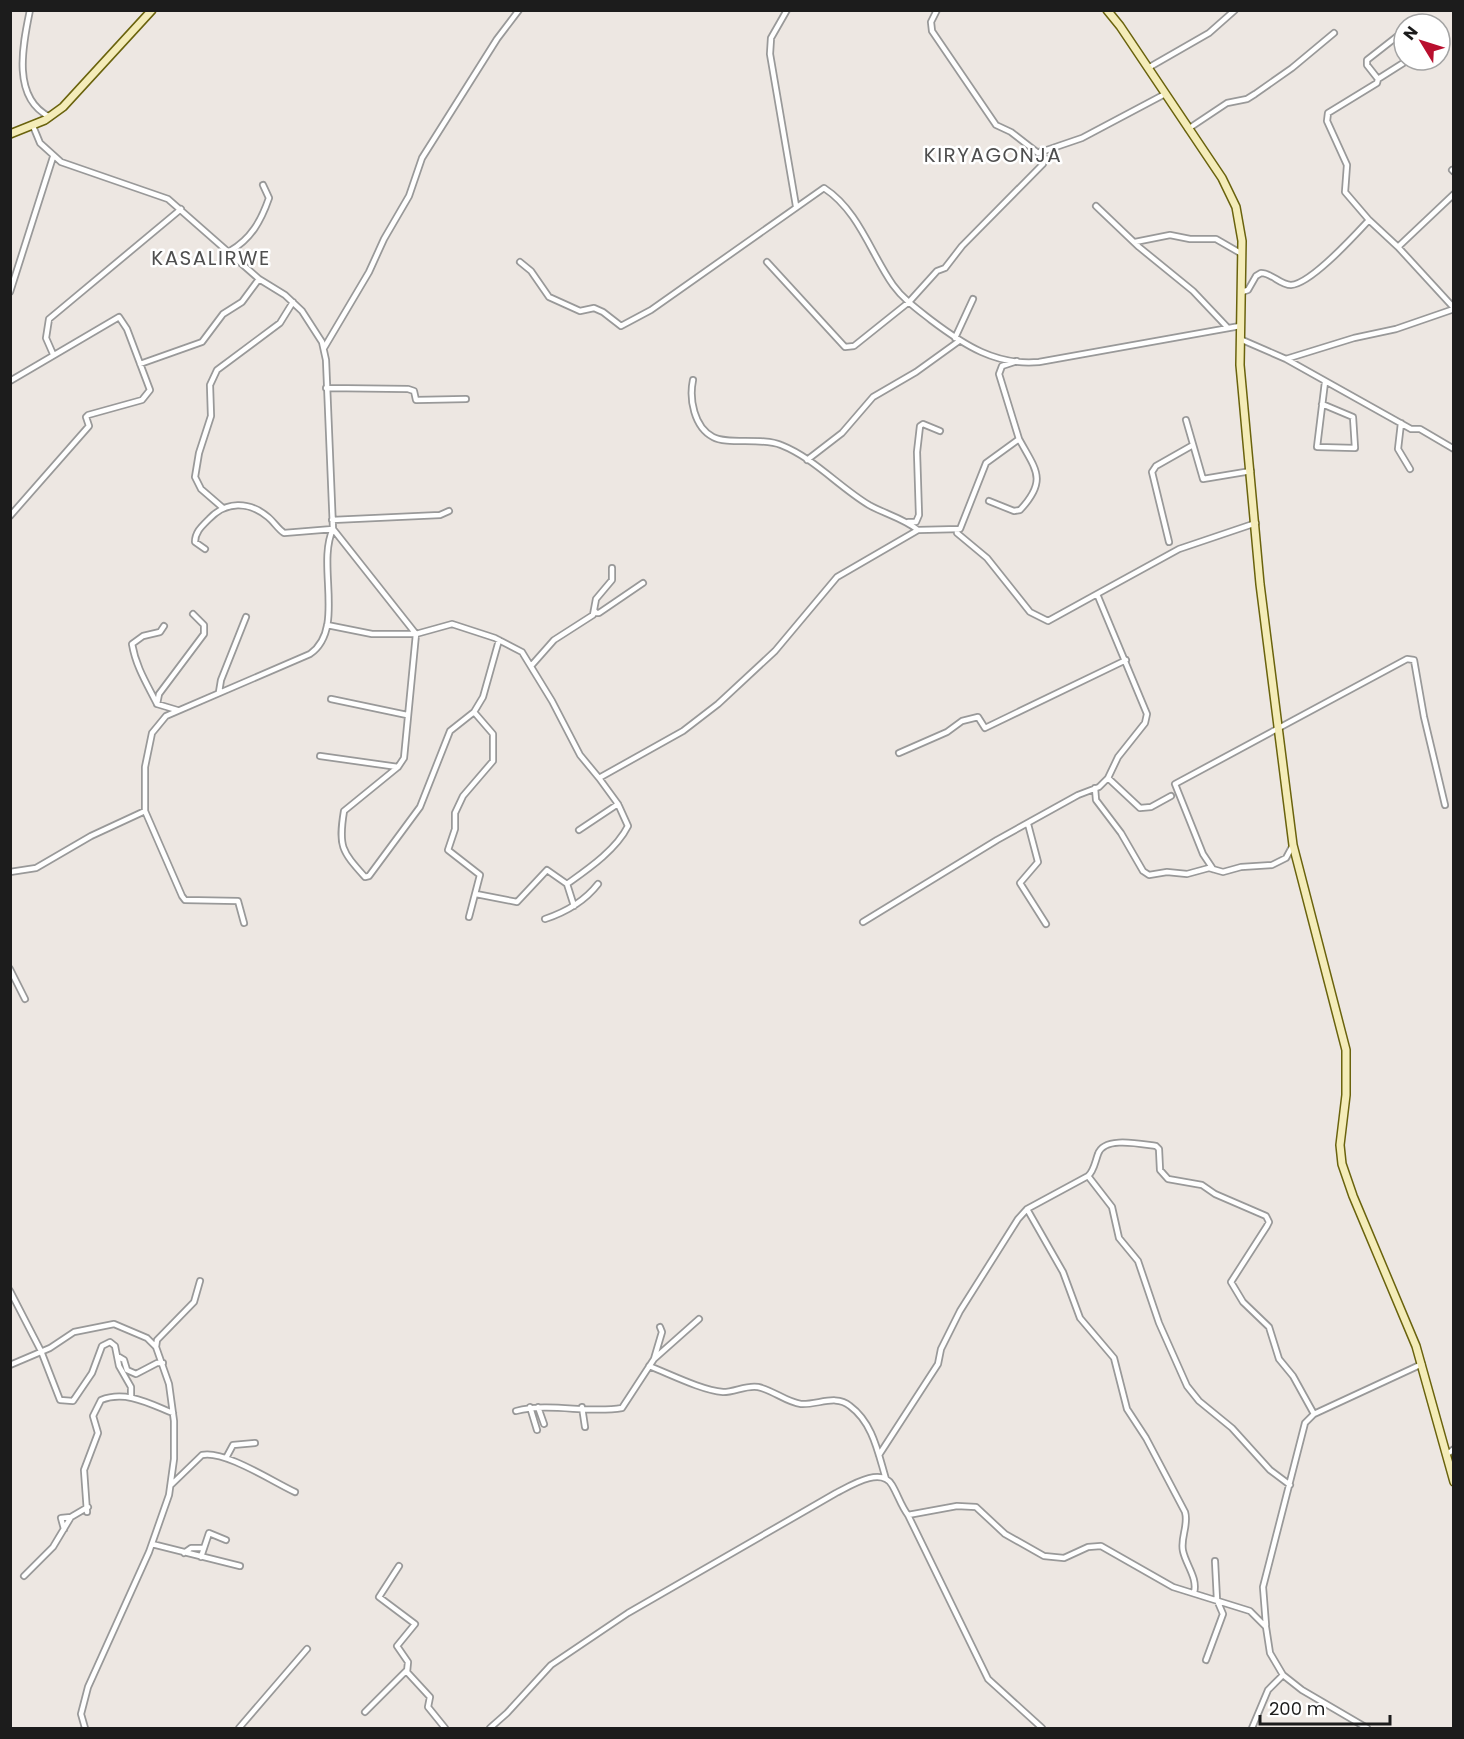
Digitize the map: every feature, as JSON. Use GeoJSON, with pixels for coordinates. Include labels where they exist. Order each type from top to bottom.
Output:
{"type":"FeatureCollection","features":[{"type":"Feature","properties":{"kind":"street"},"geometry":{"type":"LineString","coordinates":[[30,10],[21,65],[35,107],[50,117]]}},
{"type":"Feature","properties":{"kind":"street"},"geometry":{"type":"LineString","coordinates":[[10,134],[33,126],[63,107],[152,10]]}},
{"type":"Feature","properties":{"kind":"street"},"geometry":{"type":"LineString","coordinates":[[324,348],[367,276],[380,246],[408,196],[422,158],[497,39],[519,10]]}},
{"type":"Feature","properties":{"kind":"street"},"geometry":{"type":"LineString","coordinates":[[787,10],[771,38],[770,54],[796,206]]}},
{"type":"Feature","properties":{"kind":"street"},"geometry":{"type":"LineString","coordinates":[[937,10],[931,22],[932,31],[996,125],[1011,132],[1034,152],[1082,138],[1165,94]]}},
{"type":"Feature","properties":{"kind":"street"},"geometry":{"type":"LineString","coordinates":[[1107,10],[1230,192],[1240,224],[1242,254],[1240,339],[1260,584],[1293,845],[1346,1050],[1346,1095],[1340,1145],[1342,1164],[1422,1364],[1454,1482]]}},
{"type":"Feature","properties":{"kind":"street"},"geometry":{"type":"LineString","coordinates":[[1148,68],[1209,33],[1235,10]]}},
{"type":"Feature","properties":{"kind":"street"},"geometry":{"type":"LineString","coordinates":[[1188,129],[1227,103],[1247,99],[1255,94],[1292,68],[1334,33]]}},
{"type":"Feature","properties":{"kind":"street"},"geometry":{"type":"LineString","coordinates":[[1378,79],[1366,61],[1392,40]]}},
{"type":"Feature","properties":{"kind":"street"},"geometry":{"type":"LineString","coordinates":[[1286,359],[1354,338],[1396,330],[1454,308],[1345,192],[1347,165],[1327,118],[1328,113],[1375,84],[1378,79],[1392,70]]}},
{"type":"Feature","properties":{"kind":"street"},"geometry":{"type":"LineString","coordinates":[[33,126],[40,143],[53,157],[72,166],[159,194],[181,209],[230,251],[258,279],[293,302],[302,311],[324,348],[333,529],[328,543],[327,625],[324,641],[310,654],[161,719],[148,744],[145,767],[145,811],[182,896],[185,900],[238,901],[244,923]]}},
{"type":"Feature","properties":{"kind":"street"},"geometry":{"type":"LineString","coordinates":[[767,262],[847,347],[857,345],[909,302],[936,273],[945,268],[962,246],[1043,164],[1045,158],[1041,151]]}},
{"type":"Feature","properties":{"kind":"street"},"geometry":{"type":"LineString","coordinates":[[10,292],[53,157]]}},
{"type":"Feature","properties":{"kind":"street"},"geometry":{"type":"LineString","coordinates":[[230,251],[249,237],[264,214],[269,198],[264,185]]}},
{"type":"Feature","properties":{"kind":"street"},"geometry":{"type":"LineString","coordinates":[[520,262],[531,271],[549,297],[580,311],[594,308],[621,326],[651,310],[821,189],[827,190],[861,228],[893,285],[909,302],[957,340],[978,352],[1013,362],[1039,362],[1240,326]]}},
{"type":"Feature","properties":{"kind":"street"},"geometry":{"type":"LineString","coordinates":[[1398,247],[1454,194]]}},
{"type":"Feature","properties":{"kind":"street"},"geometry":{"type":"LineString","coordinates":[[1096,206],[1193,291],[1228,328]]}},
{"type":"Feature","properties":{"kind":"street"},"geometry":{"type":"LineString","coordinates":[[53,354],[46,338],[49,319],[181,209]]}},
{"type":"Feature","properties":{"kind":"street"},"geometry":{"type":"LineString","coordinates":[[1242,292],[1248,290],[1256,276],[1261,273],[1286,285],[1299,283],[1318,269],[1369,220]]}},
{"type":"Feature","properties":{"kind":"street"},"geometry":{"type":"LineString","coordinates":[[1135,242],[1170,234],[1190,239],[1216,239],[1242,254]]}},
{"type":"Feature","properties":{"kind":"street"},"geometry":{"type":"LineString","coordinates":[[140,364],[202,342],[223,314],[242,302],[258,279]]}},
{"type":"Feature","properties":{"kind":"street"},"geometry":{"type":"LineString","coordinates":[[807,460],[842,434],[873,397],[916,372],[957,340],[974,299]]}},
{"type":"Feature","properties":{"kind":"street"},"geometry":{"type":"LineString","coordinates":[[223,508],[201,489],[195,477],[199,453],[211,416],[210,386],[217,370],[280,322],[293,302]]}},
{"type":"Feature","properties":{"kind":"street"},"geometry":{"type":"LineString","coordinates":[[10,381],[119,317],[127,329],[150,390],[148,396],[142,400],[88,414],[86,417],[88,426],[10,516]]}},
{"type":"Feature","properties":{"kind":"street"},"geometry":{"type":"LineString","coordinates":[[1240,339],[1286,359],[1401,423],[1425,432],[1454,449]]}},
{"type":"Feature","properties":{"kind":"street"},"geometry":{"type":"LineString","coordinates":[[989,501],[1014,511],[1020,510],[1037,488],[1039,480],[1019,439],[999,374],[1002,366],[1017,361]]}},
{"type":"Feature","properties":{"kind":"street"},"geometry":{"type":"LineString","coordinates":[[693,380],[690,392],[694,411],[702,426],[712,437],[721,440],[771,442],[783,445],[870,506],[908,522],[918,530]]}},
{"type":"Feature","properties":{"kind":"street"},"geometry":{"type":"LineString","coordinates":[[1322,404],[1354,417],[1354,449],[1317,447],[1322,404],[1325,382]]}},
{"type":"Feature","properties":{"kind":"street"},"geometry":{"type":"LineString","coordinates":[[326,388],[408,389],[414,391],[416,400],[466,399]]}},
{"type":"Feature","properties":{"kind":"street"},"geometry":{"type":"LineString","coordinates":[[1186,420],[1201,476],[1206,481],[1251,471]]}},
{"type":"Feature","properties":{"kind":"street"},"geometry":{"type":"LineString","coordinates":[[1401,423],[1398,449],[1410,469]]}},
{"type":"Feature","properties":{"kind":"street"},"geometry":{"type":"LineString","coordinates":[[908,522],[916,522],[919,515],[917,452],[920,426],[923,424],[940,431]]}},
{"type":"Feature","properties":{"kind":"street"},"geometry":{"type":"LineString","coordinates":[[957,530],[965,520],[986,463],[1019,439]]}},
{"type":"Feature","properties":{"kind":"street"},"geometry":{"type":"LineString","coordinates":[[1169,542],[1152,472],[1156,466],[1192,445]]}},
{"type":"Feature","properties":{"kind":"street"},"geometry":{"type":"LineString","coordinates":[[205,549],[195,542],[195,536],[211,517],[228,505],[252,507],[285,533],[333,529]]}},
{"type":"Feature","properties":{"kind":"street"},"geometry":{"type":"LineString","coordinates":[[332,520],[440,515],[449,511]]}},
{"type":"Feature","properties":{"kind":"street"},"geometry":{"type":"LineString","coordinates":[[957,530],[957,533],[987,558],[1030,612],[1048,621],[1179,549],[1256,523]]}},
{"type":"Feature","properties":{"kind":"street"},"geometry":{"type":"LineString","coordinates":[[599,778],[699,721],[775,651],[837,577],[918,530],[945,527],[957,530]]}},
{"type":"Feature","properties":{"kind":"street"},"geometry":{"type":"LineString","coordinates":[[333,529],[416,633],[404,758],[398,767],[344,811],[341,828],[343,852],[365,877],[369,876],[420,807],[450,731],[474,712],[483,697],[499,640]]}},
{"type":"Feature","properties":{"kind":"street"},"geometry":{"type":"LineString","coordinates":[[531,666],[554,640],[578,627],[594,610],[596,599],[612,580],[612,568]]}},
{"type":"Feature","properties":{"kind":"street"},"geometry":{"type":"LineString","coordinates":[[594,610],[596,613],[599,612],[643,583]]}},
{"type":"Feature","properties":{"kind":"street"},"geometry":{"type":"LineString","coordinates":[[863,922],[1078,795],[1095,788],[1108,778],[1118,757],[1147,719],[1126,660],[1097,594]]}},
{"type":"Feature","properties":{"kind":"street"},"geometry":{"type":"LineString","coordinates":[[157,704],[159,694],[204,634],[204,625],[193,614]]}},
{"type":"Feature","properties":{"kind":"street"},"geometry":{"type":"LineString","coordinates":[[219,692],[221,680],[246,617]]}},
{"type":"Feature","properties":{"kind":"street"},"geometry":{"type":"LineString","coordinates":[[327,625],[372,634],[416,633],[452,624],[499,640],[522,652],[580,755],[618,804],[628,826],[624,834],[588,869],[567,884]]}},
{"type":"Feature","properties":{"kind":"street"},"geometry":{"type":"LineString","coordinates":[[164,626],[160,632],[143,636],[132,644],[140,673],[157,704],[183,711]]}},
{"type":"Feature","properties":{"kind":"street"},"geometry":{"type":"LineString","coordinates":[[1214,869],[1203,854],[1175,784],[1411,658],[1414,660],[1444,805]]}},
{"type":"Feature","properties":{"kind":"street"},"geometry":{"type":"LineString","coordinates":[[899,753],[947,732],[962,721],[978,717],[986,728],[1126,660]]}},
{"type":"Feature","properties":{"kind":"street"},"geometry":{"type":"LineString","coordinates":[[331,699],[407,714]]}},
{"type":"Feature","properties":{"kind":"street"},"geometry":{"type":"LineString","coordinates":[[469,917],[480,875],[448,850],[455,829],[455,813],[463,796],[493,761],[493,734],[474,712]]}},
{"type":"Feature","properties":{"kind":"street"},"geometry":{"type":"LineString","coordinates":[[320,756],[398,767]]}},
{"type":"Feature","properties":{"kind":"street"},"geometry":{"type":"LineString","coordinates":[[1108,778],[1140,808],[1151,807],[1171,796]]}},
{"type":"Feature","properties":{"kind":"street"},"geometry":{"type":"LineString","coordinates":[[1095,788],[1096,800],[1146,874],[1167,872],[1187,874],[1214,869],[1223,872],[1241,867],[1272,865],[1286,858],[1293,845]]}},
{"type":"Feature","properties":{"kind":"street"},"geometry":{"type":"LineString","coordinates":[[579,830],[618,804]]}},
{"type":"Feature","properties":{"kind":"street"},"geometry":{"type":"LineString","coordinates":[[10,872],[36,868],[91,836],[145,811]]}},
{"type":"Feature","properties":{"kind":"street"},"geometry":{"type":"LineString","coordinates":[[1028,824],[1038,862],[1020,883],[1046,924]]}},
{"type":"Feature","properties":{"kind":"street"},"geometry":{"type":"LineString","coordinates":[[476,894],[517,902],[547,870],[567,884],[573,906]]}},
{"type":"Feature","properties":{"kind":"street"},"geometry":{"type":"LineString","coordinates":[[544,920],[588,896],[598,884]]}},
{"type":"Feature","properties":{"kind":"street"},"geometry":{"type":"LineString","coordinates":[[10,969],[25,999]]}},
{"type":"Feature","properties":{"kind":"street"},"geometry":{"type":"LineString","coordinates":[[879,1455],[938,1364],[941,1349],[960,1311],[1003,1240],[1027,1209],[1093,1172],[1099,1150],[1108,1144],[1156,1146],[1159,1149],[1160,1170],[1168,1179],[1202,1185],[1215,1194],[1266,1216],[1269,1222],[1267,1226],[1233,1276],[1232,1282],[1243,1302],[1269,1328],[1279,1359],[1293,1376],[1314,1414]]}},
{"type":"Feature","properties":{"kind":"street"},"geometry":{"type":"LineString","coordinates":[[1088,1176],[1112,1207],[1119,1238],[1138,1261],[1159,1323],[1187,1386],[1199,1401],[1232,1428],[1270,1470],[1290,1485]]}},
{"type":"Feature","properties":{"kind":"street"},"geometry":{"type":"LineString","coordinates":[[1027,1209],[1063,1272],[1080,1318],[1114,1358],[1126,1409],[1146,1438],[1185,1512],[1187,1524],[1182,1547],[1194,1580],[1194,1593]]}},
{"type":"Feature","properties":{"kind":"street"},"geometry":{"type":"LineString","coordinates":[[156,1347],[157,1340],[194,1302],[200,1281]]}},
{"type":"Feature","properties":{"kind":"street"},"geometry":{"type":"LineString","coordinates":[[10,1291],[42,1351],[60,1400],[73,1401],[92,1374],[102,1346],[106,1342],[115,1346],[119,1366],[131,1388],[131,1397]]}},
{"type":"Feature","properties":{"kind":"street"},"geometry":{"type":"LineString","coordinates":[[516,1411],[530,1407],[582,1407],[608,1411],[622,1408],[654,1359],[699,1319]]}},
{"type":"Feature","properties":{"kind":"street"},"geometry":{"type":"LineString","coordinates":[[10,1365],[42,1351],[74,1332],[114,1324],[147,1338],[156,1347],[163,1363],[173,1413],[174,1459],[171,1485],[152,1544],[88,1687],[81,1714],[85,1728]]}},
{"type":"Feature","properties":{"kind":"street"},"geometry":{"type":"LineString","coordinates":[[654,1359],[662,1332],[660,1328]]}},
{"type":"Feature","properties":{"kind":"street"},"geometry":{"type":"LineString","coordinates":[[119,1358],[124,1360],[127,1370],[136,1374],[163,1363]]}},
{"type":"Feature","properties":{"kind":"street"},"geometry":{"type":"LineString","coordinates":[[1366,1728],[1302,1690],[1283,1675],[1270,1653],[1263,1587],[1302,1430],[1314,1414],[1422,1364]]}},
{"type":"Feature","properties":{"kind":"street"},"geometry":{"type":"LineString","coordinates":[[649,1366],[710,1390],[732,1392],[746,1386],[757,1387],[801,1404],[832,1400],[845,1402],[864,1421],[879,1455],[886,1479],[908,1515],[988,1679],[1042,1728]]}},
{"type":"Feature","properties":{"kind":"street"},"geometry":{"type":"LineString","coordinates":[[24,1576],[53,1547],[72,1518],[87,1510],[84,1470],[98,1433],[93,1416],[101,1400],[114,1395],[131,1397],[173,1413]]}},
{"type":"Feature","properties":{"kind":"street"},"geometry":{"type":"LineString","coordinates":[[530,1407],[537,1430]]}},
{"type":"Feature","properties":{"kind":"street"},"geometry":{"type":"LineString","coordinates":[[538,1407],[544,1424]]}},
{"type":"Feature","properties":{"kind":"street"},"geometry":{"type":"LineString","coordinates":[[582,1407],[585,1427]]}},
{"type":"Feature","properties":{"kind":"street"},"geometry":{"type":"LineString","coordinates":[[226,1458],[233,1445],[255,1443]]}},
{"type":"Feature","properties":{"kind":"street"},"geometry":{"type":"LineString","coordinates":[[1446,1455],[1454,1449]]}},
{"type":"Feature","properties":{"kind":"street"},"geometry":{"type":"LineString","coordinates":[[171,1485],[202,1455],[226,1458],[295,1492]]}},
{"type":"Feature","properties":{"kind":"street"},"geometry":{"type":"LineString","coordinates":[[490,1728],[507,1713],[545,1669],[628,1613],[836,1493],[870,1479],[886,1479]]}},
{"type":"Feature","properties":{"kind":"street"},"geometry":{"type":"LineString","coordinates":[[908,1515],[957,1506],[976,1507],[1005,1534],[1044,1557],[1064,1558],[1088,1547],[1101,1546],[1173,1587],[1250,1611],[1266,1627]]}},
{"type":"Feature","properties":{"kind":"street"},"geometry":{"type":"LineString","coordinates":[[62,1512],[64,1529]]}},
{"type":"Feature","properties":{"kind":"street"},"geometry":{"type":"LineString","coordinates":[[61,1518],[72,1518]]}},
{"type":"Feature","properties":{"kind":"street"},"geometry":{"type":"LineString","coordinates":[[201,1557],[208,1533],[226,1540]]}},
{"type":"Feature","properties":{"kind":"street"},"geometry":{"type":"LineString","coordinates":[[152,1544],[240,1566]]}},
{"type":"Feature","properties":{"kind":"street"},"geometry":{"type":"LineString","coordinates":[[184,1553],[191,1548],[204,1548]]}},
{"type":"Feature","properties":{"kind":"street"},"geometry":{"type":"LineString","coordinates":[[1206,1660],[1223,1617],[1217,1600],[1215,1562]]}},
{"type":"Feature","properties":{"kind":"street"},"geometry":{"type":"LineString","coordinates":[[366,1712],[406,1671],[408,1662],[397,1646],[415,1624],[379,1597],[399,1566]]}},
{"type":"Feature","properties":{"kind":"street"},"geometry":{"type":"LineString","coordinates":[[239,1728],[307,1649]]}},
{"type":"Feature","properties":{"kind":"street"},"geometry":{"type":"LineString","coordinates":[[406,1671],[430,1697],[428,1707],[445,1728]]}},
{"type":"Feature","properties":{"kind":"street"},"geometry":{"type":"LineString","coordinates":[[1252,1728],[1268,1690],[1283,1675]]}},
{"type":"Feature","properties":{"kind":"district","name":"KIRYAGONJA"},"geometry":{"type":"Point","coordinates":[993,155]}},
{"type":"Feature","properties":{"kind":"district","name":"KASALIRWE"},"geometry":{"type":"Point","coordinates":[211,258]}}]}
